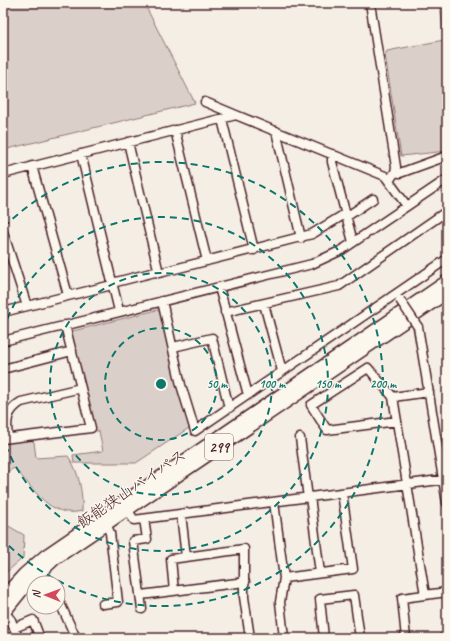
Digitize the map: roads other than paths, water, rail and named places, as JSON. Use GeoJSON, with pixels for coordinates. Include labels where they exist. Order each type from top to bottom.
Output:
{"type":"FeatureCollection","features":[{"type":"Feature","properties":{"kind":"highway","name":"飯能狭山バイパス"},"geometry":{"type":"LineString","coordinates":[[4,595],[24,574],[46,555],[88,525],[447,281]]}},
{"type":"Feature","properties":{"kind":"highway","name":"飯能狭山バイパス"},"geometry":{"type":"LineString","coordinates":[[4,613],[13,600],[55,559],[447,293]]}},
{"type":"Feature","properties":{"kind":"street"},"geometry":{"type":"LineString","coordinates":[[370,3],[396,167],[395,172],[389,181]]}},
{"type":"Feature","properties":{"kind":"street"},"geometry":{"type":"LineString","coordinates":[[205,102],[385,176],[407,206]]}},
{"type":"Feature","properties":{"kind":"street"},"geometry":{"type":"LineString","coordinates":[[3,174],[236,115]]}},
{"type":"Feature","properties":{"kind":"street"},"geometry":{"type":"LineString","coordinates":[[222,119],[254,250]]}},
{"type":"Feature","properties":{"kind":"street"},"geometry":{"type":"LineString","coordinates":[[174,130],[207,261]]}},
{"type":"Feature","properties":{"kind":"street"},"geometry":{"type":"LineString","coordinates":[[276,131],[301,238]]}},
{"type":"Feature","properties":{"kind":"street"},"geometry":{"type":"LineString","coordinates":[[128,142],[159,271]]}},
{"type":"Feature","properties":{"kind":"street"},"geometry":{"type":"LineString","coordinates":[[81,154],[119,311]]}},
{"type":"Feature","properties":{"kind":"street"},"geometry":{"type":"LineString","coordinates":[[332,154],[353,242]]}},
{"type":"Feature","properties":{"kind":"street"},"geometry":{"type":"LineString","coordinates":[[395,172],[400,173],[447,156]]}},
{"type":"Feature","properties":{"kind":"street"},"geometry":{"type":"LineString","coordinates":[[32,166],[68,295]]}},
{"type":"Feature","properties":{"kind":"street"},"geometry":{"type":"LineString","coordinates":[[3,341],[65,324],[312,264],[333,255],[447,179]]}},
{"type":"Feature","properties":{"kind":"street"},"geometry":{"type":"LineString","coordinates":[[3,312],[159,271],[159,273],[301,238],[312,234],[346,216],[373,199]]}},
{"type":"Feature","properties":{"kind":"street"},"geometry":{"type":"LineString","coordinates":[[226,312],[339,286],[447,211]]}},
{"type":"Feature","properties":{"kind":"street"},"geometry":{"type":"LineString","coordinates":[[3,232],[26,306]]}},
{"type":"Feature","properties":{"kind":"street"},"geometry":{"type":"LineString","coordinates":[[162,300],[195,431],[282,371],[397,298],[447,259]]}},
{"type":"Feature","properties":{"kind":"street"},"geometry":{"type":"LineString","coordinates":[[219,287],[248,395]]}},
{"type":"Feature","properties":{"kind":"street"},"geometry":{"type":"LineString","coordinates":[[397,298],[418,327],[445,479],[447,503]]}},
{"type":"Feature","properties":{"kind":"street"},"geometry":{"type":"LineString","coordinates":[[264,304],[282,371]]}},
{"type":"Feature","properties":{"kind":"street"},"geometry":{"type":"LineString","coordinates":[[65,324],[72,351],[91,428],[5,439],[6,421],[8,415],[15,406],[21,402],[81,388]]}},
{"type":"Feature","properties":{"kind":"street"},"geometry":{"type":"LineString","coordinates":[[173,347],[212,338],[229,408]]}},
{"type":"Feature","properties":{"kind":"street"},"geometry":{"type":"LineString","coordinates":[[3,369],[72,351]]}},
{"type":"Feature","properties":{"kind":"street"},"geometry":{"type":"LineString","coordinates":[[397,421],[327,430],[311,405],[368,368],[393,397],[397,421],[424,595]]}},
{"type":"Feature","properties":{"kind":"street"},"geometry":{"type":"LineString","coordinates":[[393,397],[429,392]]}},
{"type":"Feature","properties":{"kind":"street"},"geometry":{"type":"LineString","coordinates":[[300,438],[320,573]]}},
{"type":"Feature","properties":{"kind":"street"},"geometry":{"type":"LineString","coordinates":[[127,509],[134,520],[445,479]]}},
{"type":"Feature","properties":{"kind":"street"},"geometry":{"type":"LineString","coordinates":[[284,578],[353,569],[342,493]]}},
{"type":"Feature","properties":{"kind":"street"},"geometry":{"type":"LineString","coordinates":[[274,502],[284,578],[280,602],[284,638]]}},
{"type":"Feature","properties":{"kind":"street"},"geometry":{"type":"LineString","coordinates":[[181,514],[186,557]]}},
{"type":"Feature","properties":{"kind":"street"},"geometry":{"type":"LineString","coordinates":[[142,609],[133,541],[147,539],[144,519]]}},
{"type":"Feature","properties":{"kind":"street"},"geometry":{"type":"LineString","coordinates":[[103,604],[118,602],[110,533],[106,523]]}},
{"type":"Feature","properties":{"kind":"street"},"geometry":{"type":"LineString","coordinates":[[174,591],[170,559],[244,549],[244,598],[250,638]]}},
{"type":"Feature","properties":{"kind":"street"},"geometry":{"type":"LineString","coordinates":[[141,594],[245,582]]}},
{"type":"Feature","properties":{"kind":"street"},"geometry":{"type":"LineString","coordinates":[[406,638],[402,598],[447,592]]}},
{"type":"Feature","properties":{"kind":"street"},"geometry":{"type":"LineString","coordinates":[[324,638],[320,599],[354,595],[360,638]]}},
{"type":"Feature","properties":{"kind":"street"},"geometry":{"type":"LineString","coordinates":[[4,613],[11,620],[18,638]]}},
{"type":"Feature","properties":{"kind":"street"},"geometry":{"type":"LineString","coordinates":[[66,615],[76,638]]}},
{"type":"Feature","properties":{"kind":"street"},"geometry":{"type":"LineString","coordinates":[[14,628],[33,620],[40,638]]}}]}
